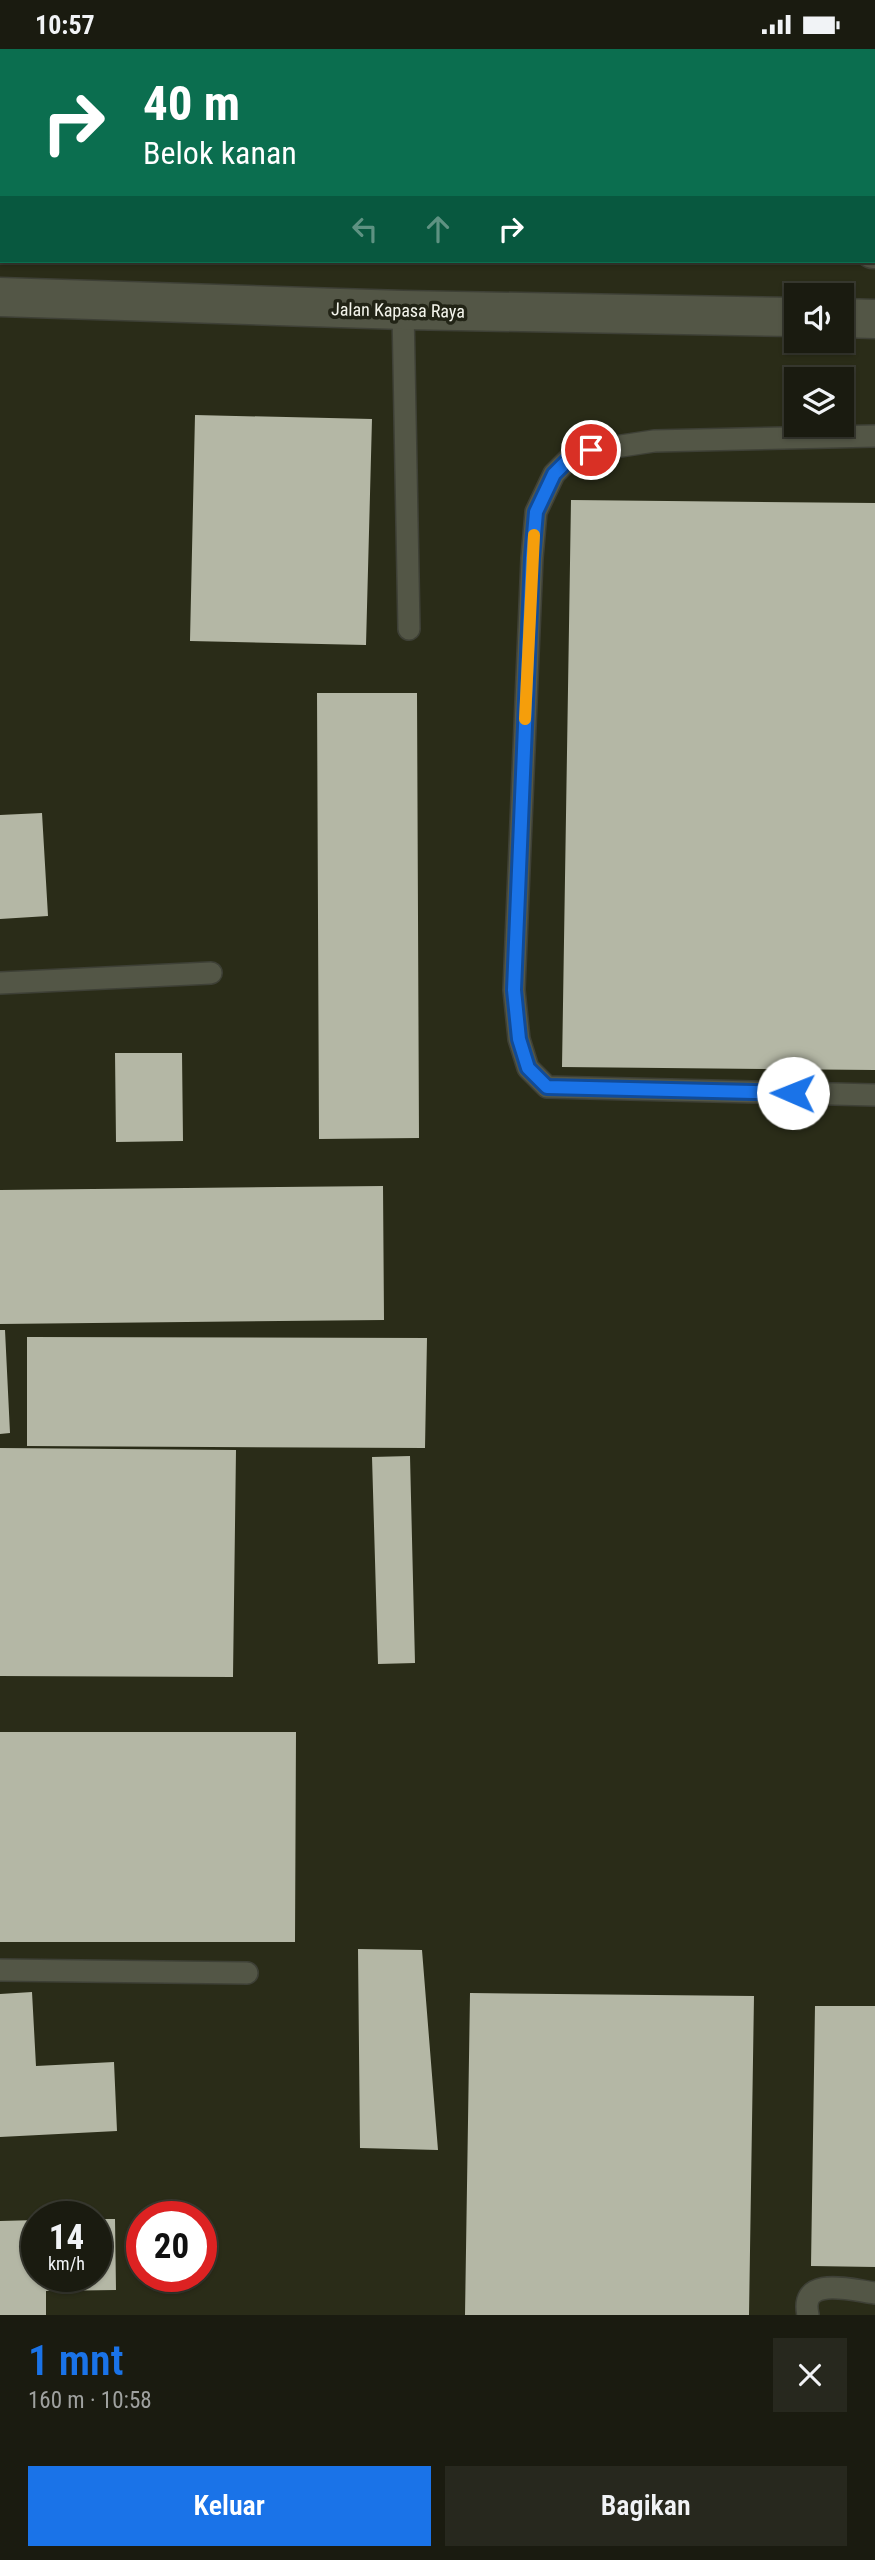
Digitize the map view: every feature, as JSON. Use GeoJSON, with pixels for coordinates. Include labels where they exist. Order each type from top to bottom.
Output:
{"type":"FeatureCollection","features":[{"type":"Feature","properties":{"kind":"main road","name":"Jalan Kapasa Raya"},"geometry":{"type":"LineString","coordinates":[[0,297],[403,310],[784,317]]}},
{"type":"Feature","properties":{"kind":"main road"},"geometry":{"type":"LineString","coordinates":[[854,318],[875,319]]}},
{"type":"Feature","properties":{"kind":"lane"},"geometry":{"type":"LineString","coordinates":[[403,310],[409,629]]}},
{"type":"Feature","properties":{"kind":"lane"},"geometry":{"type":"LineString","coordinates":[[875,436],[654,441],[619,445],[575,453],[554,474],[536,512],[532,558],[514,990],[519,1039],[528,1068],[547,1087],[875,1095]]}},
{"type":"Feature","properties":{"kind":"lane"},"geometry":{"type":"LineString","coordinates":[[0,983],[211,973]]}},
{"type":"Feature","properties":{"kind":"lane"},"geometry":{"type":"LineString","coordinates":[[0,1970],[247,1973]]}},
{"type":"Feature","properties":{"kind":"lane"},"geometry":{"type":"LineString","coordinates":[[808,2315],[805,2303],[809,2294],[822,2288],[875,2293]]}},
{"type":"Feature","properties":{"kind":"shaded area"},"geometry":{"type":"Polygon","coordinates":[[[0,263],[875,263],[875,2315],[0,2315],[0,263]]]}},
{"type":"Feature","properties":{"kind":"building"},"geometry":{"type":"Polygon","coordinates":[[[195,415],[372,419],[366,645],[190,641],[195,415]]]}},
{"type":"Feature","properties":{"kind":"building"},"geometry":{"type":"Polygon","coordinates":[[[571,500],[875,503],[875,1070],[562,1067],[571,500]]]}},
{"type":"Feature","properties":{"kind":"building"},"geometry":{"type":"Polygon","coordinates":[[[317,693],[417,693],[419,1138],[319,1139],[317,693]]]}},
{"type":"Feature","properties":{"kind":"building"},"geometry":{"type":"Polygon","coordinates":[[[42,813],[48,916],[0,919],[0,815],[42,813]]]}},
{"type":"Feature","properties":{"kind":"building"},"geometry":{"type":"Polygon","coordinates":[[[115,1053],[182,1053],[183,1141],[116,1142],[115,1053]]]}},
{"type":"Feature","properties":{"kind":"building"},"geometry":{"type":"Polygon","coordinates":[[[383,1186],[384,1320],[0,1324],[0,1190],[383,1186]]]}},
{"type":"Feature","properties":{"kind":"building"},"geometry":{"type":"Polygon","coordinates":[[[0,1330],[5,1330],[10,1433],[0,1434],[0,1330]]]}},
{"type":"Feature","properties":{"kind":"building"},"geometry":{"type":"Polygon","coordinates":[[[27,1337],[427,1338],[425,1448],[27,1446],[27,1337]]]}},
{"type":"Feature","properties":{"kind":"building"},"geometry":{"type":"Polygon","coordinates":[[[0,1448],[236,1450],[233,1677],[0,1676],[0,1448]]]}},
{"type":"Feature","properties":{"kind":"building"},"geometry":{"type":"Polygon","coordinates":[[[410,1456],[415,1663],[378,1664],[372,1457],[410,1456]]]}},
{"type":"Feature","properties":{"kind":"building"},"geometry":{"type":"Polygon","coordinates":[[[0,1732],[296,1732],[295,1942],[0,1942],[0,1732]]]}},
{"type":"Feature","properties":{"kind":"building"},"geometry":{"type":"Polygon","coordinates":[[[358,1949],[422,1950],[438,2150],[360,2148],[358,1949]]]}},
{"type":"Feature","properties":{"kind":"building"},"geometry":{"type":"Polygon","coordinates":[[[32,1992],[36,2066],[114,2062],[117,2131],[0,2137],[0,1994],[32,1992]]]}},
{"type":"Feature","properties":{"kind":"building"},"geometry":{"type":"Polygon","coordinates":[[[470,1993],[754,1996],[749,2315],[465,2315],[470,1993]]]}},
{"type":"Feature","properties":{"kind":"building"},"geometry":{"type":"Polygon","coordinates":[[[815,2006],[875,2006],[875,2267],[811,2266],[815,2006]]]}},
{"type":"Feature","properties":{"kind":"building"},"geometry":{"type":"Polygon","coordinates":[[[112,2219],[115,2219],[116,2290],[112,2290],[112,2219]]]}},
{"type":"Feature","properties":{"kind":"building"},"geometry":{"type":"Polygon","coordinates":[[[21,2220],[21,2292],[46,2292],[46,2315],[0,2315],[0,2221],[21,2220]]]}},
{"type":"Feature","properties":{"kind":"slow traffic"},"geometry":{"type":"LineString","coordinates":[[525,719],[534,535]]}},
{"type":"Feature","properties":{"kind":"route"},"geometry":{"type":"LineString","coordinates":[[591,450],[575,453],[554,474],[536,512],[514,990],[519,1039],[528,1068],[547,1087],[793,1093]]}}]}
